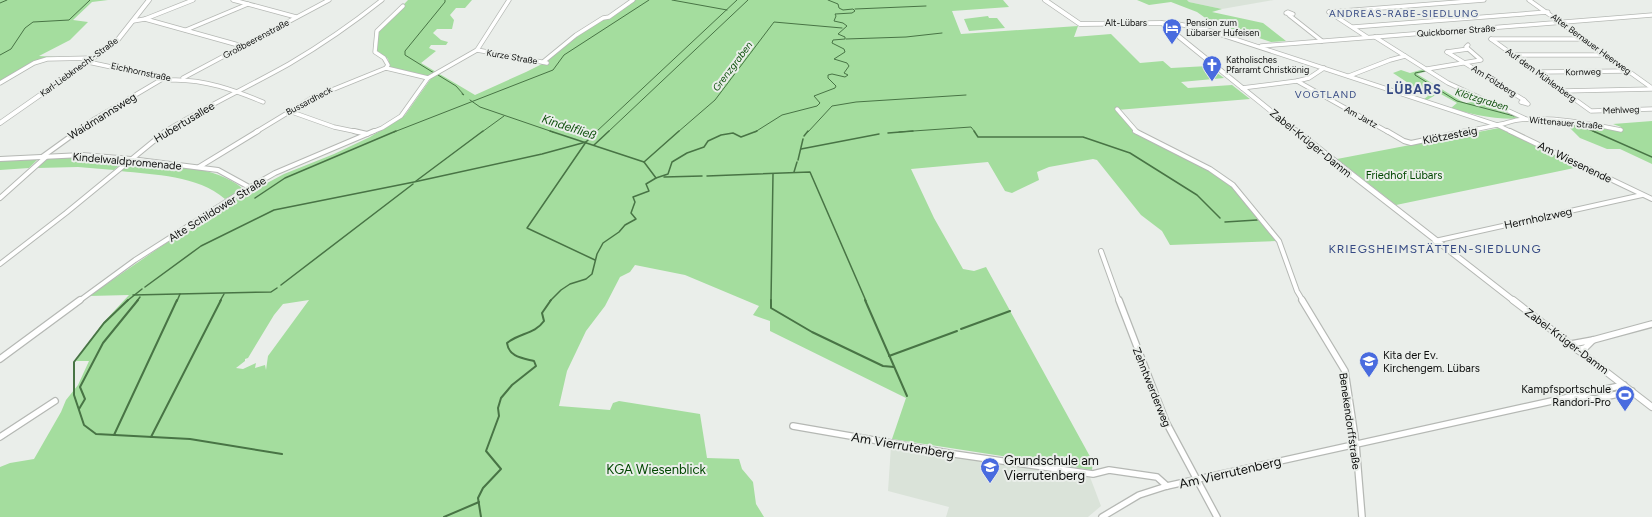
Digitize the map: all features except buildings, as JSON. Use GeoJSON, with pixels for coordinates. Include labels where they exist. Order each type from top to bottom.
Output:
{"type":"FeatureCollection","features":[{"type":"Feature","properties":{"kind":"street","name":"Karl-Liebknecht-Straße"},"geometry":{"type":"LineString","coordinates":[[0,123],[116,42],[149,0]]}},
{"type":"Feature","properties":{"kind":"street"},"geometry":{"type":"LineString","coordinates":[[133,21],[145,19],[193,0]]}},
{"type":"Feature","properties":{"kind":"street"},"geometry":{"type":"LineString","coordinates":[[233,0],[296,17]]}},
{"type":"Feature","properties":{"kind":"street","name":"Großbeerenstraße"},"geometry":{"type":"LineString","coordinates":[[183,78],[329,0]]}},
{"type":"Feature","properties":{"kind":"street","name":"Hubertusallee"},"geometry":{"type":"LineString","coordinates":[[0,264],[66,213],[146,145],[208,106],[239,92],[290,64],[356,22],[382,0]]}},
{"type":"Feature","properties":{"kind":"street"},"geometry":{"type":"LineString","coordinates":[[477,50],[509,0]]}},
{"type":"Feature","properties":{"kind":"street","name":"Kurze Straße"},"geometry":{"type":"LineString","coordinates":[[477,50],[545,63],[576,35],[603,18],[609,17],[633,0]]}},
{"type":"Feature","properties":{"kind":"street","name":"Alt-Lübars"},"geometry":{"type":"LineString","coordinates":[[1045,0],[1080,24],[1162,23],[1204,29],[1260,46]]}},
{"type":"Feature","properties":{"kind":"street"},"geometry":{"type":"LineString","coordinates":[[1367,37],[1329,12],[1484,0]]}},
{"type":"Feature","properties":{"kind":"street","name":"Alter Bernauer Heerweg"},"geometry":{"type":"LineString","coordinates":[[1529,0],[1562,22],[1652,88]]}},
{"type":"Feature","properties":{"kind":"street"},"geometry":{"type":"LineString","coordinates":[[186,30],[248,4]]}},
{"type":"Feature","properties":{"kind":"street"},"geometry":{"type":"LineString","coordinates":[[403,6],[377,31],[375,52],[388,62],[386,68],[428,78]]}},
{"type":"Feature","properties":{"kind":"street"},"geometry":{"type":"LineString","coordinates":[[1352,27],[1548,12]]}},
{"type":"Feature","properties":{"kind":"street"},"geometry":{"type":"LineString","coordinates":[[1289,14],[1291,18],[1322,41]]}},
{"type":"Feature","properties":{"kind":"street","name":"Quickborner Straße"},"geometry":{"type":"LineString","coordinates":[[1260,46],[1652,15]]}},
{"type":"Feature","properties":{"kind":"street"},"geometry":{"type":"LineString","coordinates":[[145,19],[242,46]]}},
{"type":"Feature","properties":{"kind":"street","name":"Zabel-Krüger-Damm"},"geometry":{"type":"LineString","coordinates":[[1162,23],[1434,241],[1652,407]]}},
{"type":"Feature","properties":{"kind":"street"},"geometry":{"type":"LineString","coordinates":[[1375,37],[1448,83],[1527,120]]}},
{"type":"Feature","properties":{"kind":"street","name":"Auf dem Mühlenberg"},"geometry":{"type":"LineString","coordinates":[[1585,39],[1492,39],[1591,110]]}},
{"type":"Feature","properties":{"kind":"street","name":"Wittenauer Straße"},"geometry":{"type":"LineString","coordinates":[[1260,46],[1497,125],[1527,120],[1587,123],[1621,130]]}},
{"type":"Feature","properties":{"kind":"street","name":"Am Fölzberg"},"geometry":{"type":"LineString","coordinates":[[1426,69],[1464,62],[1481,60],[1468,47],[1447,52],[1464,62],[1524,100]]}},
{"type":"Feature","properties":{"kind":"street","name":"Alte Schildower Straße"},"geometry":{"type":"LineString","coordinates":[[0,359],[135,260],[249,188],[275,173],[382,128],[401,116],[428,78],[477,50]]}},
{"type":"Feature","properties":{"kind":"street"},"geometry":{"type":"LineString","coordinates":[[1514,55],[1606,55]]}},
{"type":"Feature","properties":{"kind":"street"},"geometry":{"type":"LineString","coordinates":[[1349,76],[1390,60],[1405,56]]}},
{"type":"Feature","properties":{"kind":"street"},"geometry":{"type":"LineString","coordinates":[[0,83],[34,63],[47,59],[93,58]]}},
{"type":"Feature","properties":{"kind":"street","name":"Eichhornstraße"},"geometry":{"type":"LineString","coordinates":[[88,62],[172,80],[183,78],[239,92],[263,102]]}},
{"type":"Feature","properties":{"kind":"street","name":"Bussardheck"},"geometry":{"type":"LineString","coordinates":[[199,167],[289,111],[326,91],[386,68]]}},
{"type":"Feature","properties":{"kind":"street"},"geometry":{"type":"LineString","coordinates":[[1242,88],[1297,81],[1309,78],[1324,68]]}},
{"type":"Feature","properties":{"kind":"street","name":"Kornweg"},"geometry":{"type":"LineString","coordinates":[[1537,72],[1628,71]]}},
{"type":"Feature","properties":{"kind":"street","name":"Waidmannsweg"},"geometry":{"type":"LineString","coordinates":[[0,198],[44,156],[93,120],[164,78]]}},
{"type":"Feature","properties":{"kind":"street","name":"Am Jartz"},"geometry":{"type":"LineString","coordinates":[[1297,81],[1404,141]]}},
{"type":"Feature","properties":{"kind":"street"},"geometry":{"type":"LineString","coordinates":[[1563,91],[1652,88]]}},
{"type":"Feature","properties":{"kind":"street","name":"Benekendorffstraße"},"geometry":{"type":"LineString","coordinates":[[1117,109],[1135,131],[1225,178],[1233,185],[1279,241],[1297,291],[1345,371],[1356,444],[1362,517]]}},
{"type":"Feature","properties":{"kind":"street","name":"Mehlweg"},"geometry":{"type":"LineString","coordinates":[[1591,110],[1652,109]]}},
{"type":"Feature","properties":{"kind":"street"},"geometry":{"type":"LineString","coordinates":[[289,111],[334,127],[367,134]]}},
{"type":"Feature","properties":{"kind":"street","name":"Klötzesteig"},"geometry":{"type":"LineString","coordinates":[[1404,141],[1411,143],[1497,125]]}},
{"type":"Feature","properties":{"kind":"street","name":"Am Wiesenende"},"geometry":{"type":"LineString","coordinates":[[1497,125],[1652,199]]}},
{"type":"Feature","properties":{"kind":"street","name":"Kindelwaldpromenade"},"geometry":{"type":"LineString","coordinates":[[0,159],[82,155],[131,159],[218,170],[249,188]]}},
{"type":"Feature","properties":{"kind":"street","name":"Herrnholzweg"},"geometry":{"type":"LineString","coordinates":[[1434,241],[1642,194]]}},
{"type":"Feature","properties":{"kind":"street","name":"Zehntwerderweg"},"geometry":{"type":"LineString","coordinates":[[1101,251],[1129,329],[1166,422],[1217,517]]}},
{"type":"Feature","properties":{"kind":"street"},"geometry":{"type":"LineString","coordinates":[[1571,344],[1593,340],[1652,324]]}},
{"type":"Feature","properties":{"kind":"street"},"geometry":{"type":"LineString","coordinates":[[1578,350],[1585,348],[1593,340]]}},
{"type":"Feature","properties":{"kind":"street","name":"Am Vierrutenberg"},"geometry":{"type":"LineString","coordinates":[[793,426],[954,454],[1093,474],[1109,470],[1157,477],[1167,486],[1624,385]]}},
{"type":"Feature","properties":{"kind":"street","name":"Am Vierrutenberg"},"geometry":{"type":"LineString","coordinates":[[1574,396],[1594,399],[1632,391]]}},
{"type":"Feature","properties":{"kind":"street"},"geometry":{"type":"LineString","coordinates":[[0,437],[55,401]]}},
{"type":"Feature","properties":{"kind":"street"},"geometry":{"type":"LineString","coordinates":[[1102,517],[1139,495],[1167,486]]}},
{"type":"Feature","properties":{"kind":"shaded area"},"geometry":{"type":"Polygon","coordinates":[[[1187,0],[1274,0],[1222,9],[1189,2],[1187,0]]]}},
{"type":"Feature","properties":{"kind":"shaded area","name":"Grundschule am Vierrutenberg"},"geometry":{"type":"Polygon","coordinates":[[[891,446],[1090,477],[1101,506],[1088,517],[946,517],[949,507],[888,491],[891,446]]]}},
{"type":"Feature","properties":{"kind":"green space"},"geometry":{"type":"Polygon","coordinates":[[[0,0],[108,0],[92,2],[73,20],[88,22],[70,40],[39,56],[56,57],[46,58],[0,81],[0,0]]]}},
{"type":"Feature","properties":{"kind":"green space","name":"KGA Wiesenblick"},"geometry":{"type":"Polygon","coordinates":[[[408,0],[472,0],[465,8],[456,8],[450,15],[454,20],[452,29],[437,29],[433,33],[441,40],[448,42],[446,45],[431,45],[429,48],[436,51],[421,63],[475,95],[544,63],[587,29],[634,0],[1003,0],[1009,7],[952,11],[961,34],[1078,26],[1074,37],[1111,34],[1140,63],[1163,61],[1171,68],[1208,66],[1224,78],[1181,82],[1188,88],[1232,85],[1250,99],[1117,110],[1135,133],[1208,169],[1231,186],[1276,241],[1170,245],[1162,231],[1141,215],[1097,160],[1093,159],[1049,167],[1037,172],[1039,180],[1012,193],[1005,191],[988,162],[911,169],[934,218],[963,269],[974,271],[986,267],[1093,462],[1092,470],[892,439],[906,398],[770,331],[770,321],[753,315],[759,306],[685,275],[635,265],[630,272],[620,277],[605,306],[586,331],[567,371],[559,406],[610,410],[613,403],[619,401],[700,414],[707,458],[739,459],[742,469],[753,482],[756,504],[764,517],[0,517],[0,467],[10,463],[34,459],[61,412],[66,400],[78,385],[89,361],[76,361],[102,324],[129,295],[89,296],[185,230],[239,198],[284,174],[334,154],[370,137],[405,115],[432,77],[390,67],[388,59],[377,51],[378,31],[408,0]],[[309,300],[283,304],[274,315],[248,358],[236,368],[243,369],[256,363],[255,368],[265,365],[266,370],[268,356],[309,300]]]}},
{"type":"Feature","properties":{"kind":"green space"},"geometry":{"type":"Polygon","coordinates":[[[1137,0],[1187,0],[1189,2],[1222,9],[1212,12],[1263,23],[1286,41],[1271,42],[1211,22],[1197,12],[1171,2],[1149,5],[1137,0]]]}},
{"type":"Feature","properties":{"kind":"green space"},"geometry":{"type":"Polygon","coordinates":[[[988,16],[989,18],[997,18],[1005,28],[969,31],[964,19],[988,16]]]}},
{"type":"Feature","properties":{"kind":"green space"},"geometry":{"type":"Polygon","coordinates":[[[1424,69],[1428,71],[1417,74],[1461,101],[1466,103],[1484,100],[1522,119],[1486,116],[1451,108],[1457,103],[1439,93],[1427,100],[1424,99],[1428,96],[1393,73],[1401,70],[1410,73],[1424,69]]]}},
{"type":"Feature","properties":{"kind":"green space"},"geometry":{"type":"Polygon","coordinates":[[[1652,121],[1652,164],[1620,149],[1607,149],[1580,138],[1569,127],[1552,124],[1575,126],[1547,123],[1593,126],[1621,132],[1621,127],[1613,124],[1652,121]]]}},
{"type":"Feature","properties":{"kind":"green space","name":"Friedhof Lübars"},"geometry":{"type":"Polygon","coordinates":[[[1499,128],[1579,167],[1396,205],[1337,159],[1499,128]]]}},
{"type":"Feature","properties":{"kind":"green space"},"geometry":{"type":"Polygon","coordinates":[[[90,157],[122,160],[123,162],[114,170],[78,167],[37,168],[45,160],[51,158],[90,157]]]}},
{"type":"Feature","properties":{"kind":"green space"},"geometry":{"type":"Polygon","coordinates":[[[0,160],[37,160],[29,168],[0,170],[0,160]]]}},
{"type":"Feature","properties":{"kind":"green space"},"geometry":{"type":"Polygon","coordinates":[[[135,161],[205,171],[219,175],[242,188],[240,191],[225,199],[202,185],[189,181],[161,175],[120,171],[129,163],[135,161]]]}},
{"type":"Feature","properties":{"kind":"waterway"},"geometry":{"type":"LineString","coordinates":[[0,3],[7,0]]}},
{"type":"Feature","properties":{"kind":"waterway"},"geometry":{"type":"LineString","coordinates":[[0,55],[11,49],[25,28],[33,22],[69,20],[90,0]]}},
{"type":"Feature","properties":{"kind":"waterway","name":"Kindelfließ"},"geometry":{"type":"LineString","coordinates":[[434,73],[405,55],[405,51],[445,2],[445,0]]}},
{"type":"Feature","properties":{"kind":"waterway"},"geometry":{"type":"LineString","coordinates":[[472,102],[553,70],[564,55],[649,0]]}},
{"type":"Feature","properties":{"kind":"waterway"},"geometry":{"type":"LineString","coordinates":[[672,0],[726,10]]}},
{"type":"Feature","properties":{"kind":"waterway"},"geometry":{"type":"LineString","coordinates":[[726,10],[737,0]]}},
{"type":"Feature","properties":{"kind":"waterway"},"geometry":{"type":"LineString","coordinates":[[608,132],[748,0]]}},
{"type":"Feature","properties":{"kind":"waterway"},"geometry":{"type":"LineString","coordinates":[[756,131],[782,115],[817,106],[820,103],[814,96],[835,88],[836,86],[828,78],[828,75],[832,74],[845,77],[848,75],[844,73],[849,66],[847,63],[834,59],[845,52],[844,49],[832,43],[833,40],[845,39],[845,37],[838,34],[847,26],[843,23],[834,21],[836,16],[835,14],[852,13],[855,11],[853,9],[843,10],[839,8],[838,4],[828,0]]}},
{"type":"Feature","properties":{"kind":"waterway"},"geometry":{"type":"LineString","coordinates":[[855,9],[926,6]]}},
{"type":"Feature","properties":{"kind":"waterway"},"geometry":{"type":"LineString","coordinates":[[596,132],[726,10]]}},
{"type":"Feature","properties":{"kind":"waterway","name":"Grenzgraben"},"geometry":{"type":"LineString","coordinates":[[678,132],[715,100],[774,22],[842,28]]}},
{"type":"Feature","properties":{"kind":"waterway"},"geometry":{"type":"LineString","coordinates":[[846,39],[906,37],[942,33]]}},
{"type":"Feature","properties":{"kind":"waterway","name":"Klötzgraben"},"geometry":{"type":"LineString","coordinates":[[1425,71],[1415,73],[1415,75],[1457,101],[1514,116]]}},
{"type":"Feature","properties":{"kind":"waterway","name":"Kindelfließ"},"geometry":{"type":"LineString","coordinates":[[438,75],[456,86],[464,95],[462,94]]}},
{"type":"Feature","properties":{"kind":"waterway"},"geometry":{"type":"LineString","coordinates":[[808,132],[832,106],[856,102],[966,95]]}},
{"type":"Feature","properties":{"kind":"waterway"},"geometry":{"type":"LineString","coordinates":[[394,132],[472,102]]}},
{"type":"Feature","properties":{"kind":"waterway","name":"Kindelfließ"},"geometry":{"type":"LineString","coordinates":[[472,102],[480,107],[552,132]]}},
{"type":"Feature","properties":{"kind":"waterway"},"geometry":{"type":"LineString","coordinates":[[482,132],[504,116]]}},
{"type":"Feature","properties":{"kind":"waterway","name":"Klötzgraben"},"geometry":{"type":"LineString","coordinates":[[1539,123],[1575,126],[1595,132]]}},
{"type":"Feature","properties":{"kind":"waterway"},"geometry":{"type":"LineString","coordinates":[[910,131],[971,127],[975,132]]}},
{"type":"Feature","properties":{"kind":"waterway"},"geometry":{"type":"LineString","coordinates":[[255,198],[285,178],[396,131]]}},
{"type":"Feature","properties":{"kind":"waterway"},"geometry":{"type":"LineString","coordinates":[[416,181],[483,131]]}},
{"type":"Feature","properties":{"kind":"waterway"},"geometry":{"type":"LineString","coordinates":[[594,145],[609,131]]}},
{"type":"Feature","properties":{"kind":"waterway","name":"Grenzgraben"},"geometry":{"type":"LineString","coordinates":[[644,162],[679,131]]}},
{"type":"Feature","properties":{"kind":"waterway"},"geometry":{"type":"LineString","coordinates":[[656,178],[668,174],[672,162],[687,153],[704,147],[708,141],[721,135],[733,133],[741,137],[756,131]]}},
{"type":"Feature","properties":{"kind":"waterway"},"geometry":{"type":"LineString","coordinates":[[804,136],[808,131]]}},
{"type":"Feature","properties":{"kind":"waterway"},"geometry":{"type":"LineString","coordinates":[[888,133],[910,131]]}},
{"type":"Feature","properties":{"kind":"waterway"},"geometry":{"type":"LineString","coordinates":[[899,132],[910,131]]}},
{"type":"Feature","properties":{"kind":"waterway"},"geometry":{"type":"LineString","coordinates":[[974,131],[978,137],[1083,137],[1130,153],[1197,195],[1220,218]]}},
{"type":"Feature","properties":{"kind":"waterway","name":"Klötzgraben"},"geometry":{"type":"LineString","coordinates":[[1593,131],[1652,157]]}},
{"type":"Feature","properties":{"kind":"waterway","name":"Kindelfließ"},"geometry":{"type":"LineString","coordinates":[[552,132],[585,142]]}},
{"type":"Feature","properties":{"kind":"waterway"},"geometry":{"type":"LineString","coordinates":[[586,142],[596,132]]}},
{"type":"Feature","properties":{"kind":"waterway"},"geometry":{"type":"LineString","coordinates":[[801,149],[879,134]]}},
{"type":"Feature","properties":{"kind":"waterway"},"geometry":{"type":"LineString","coordinates":[[798,160],[803,139]]}},
{"type":"Feature","properties":{"kind":"waterway"},"geometry":{"type":"LineString","coordinates":[[145,287],[201,246],[274,210],[414,182],[542,154],[585,142]]}},
{"type":"Feature","properties":{"kind":"waterway","name":"Kindelfließ"},"geometry":{"type":"LineString","coordinates":[[586,143],[644,162]]}},
{"type":"Feature","properties":{"kind":"waterway"},"geometry":{"type":"LineString","coordinates":[[586,143],[527,228],[595,260]]}},
{"type":"Feature","properties":{"kind":"waterway","name":"Kindelfließ"},"geometry":{"type":"LineString","coordinates":[[644,162],[656,178]]}},
{"type":"Feature","properties":{"kind":"waterway"},"geometry":{"type":"LineString","coordinates":[[794,172],[797,162]]}},
{"type":"Feature","properties":{"kind":"waterway"},"geometry":{"type":"LineString","coordinates":[[707,176],[810,172],[866,301]]}},
{"type":"Feature","properties":{"kind":"waterway"},"geometry":{"type":"LineString","coordinates":[[771,301],[773,174]]}},
{"type":"Feature","properties":{"kind":"waterway"},"geometry":{"type":"LineString","coordinates":[[664,177],[702,176]]}},
{"type":"Feature","properties":{"kind":"waterway"},"geometry":{"type":"LineString","coordinates":[[551,300],[561,290],[570,284],[586,279],[592,274],[597,254],[603,243],[619,232],[625,225],[636,219],[631,213],[635,202],[633,197],[649,191],[646,184],[656,178]]}},
{"type":"Feature","properties":{"kind":"waterway"},"geometry":{"type":"LineString","coordinates":[[281,285],[413,184]]}},
{"type":"Feature","properties":{"kind":"waterway"},"geometry":{"type":"LineString","coordinates":[[1225,222],[1257,220]]}},
{"type":"Feature","properties":{"kind":"waterway"},"geometry":{"type":"LineString","coordinates":[[135,295],[271,292],[277,288]]}},
{"type":"Feature","properties":{"kind":"waterway"},"geometry":{"type":"LineString","coordinates":[[135,295],[142,289]]}},
{"type":"Feature","properties":{"kind":"waterway"},"geometry":{"type":"LineString","coordinates":[[177,301],[180,294]]}},
{"type":"Feature","properties":{"kind":"waterway"},"geometry":{"type":"LineString","coordinates":[[220,301],[224,294]]}},
{"type":"Feature","properties":{"kind":"waterway"},"geometry":{"type":"LineString","coordinates":[[127,301],[135,295]]}},
{"type":"Feature","properties":{"kind":"waterway"},"geometry":{"type":"LineString","coordinates":[[137,301],[140,297]]}},
{"type":"Feature","properties":{"kind":"waterway"},"geometry":{"type":"LineString","coordinates":[[114,435],[96,434],[84,425],[74,395],[74,362],[104,323],[128,300]]}},
{"type":"Feature","properties":{"kind":"waterway"},"geometry":{"type":"LineString","coordinates":[[79,409],[85,399],[80,387],[103,343],[138,300]]}},
{"type":"Feature","properties":{"kind":"waterway"},"geometry":{"type":"LineString","coordinates":[[114,435],[177,300]]}},
{"type":"Feature","properties":{"kind":"waterway"},"geometry":{"type":"LineString","coordinates":[[151,437],[221,300]]}},
{"type":"Feature","properties":{"kind":"waterway"},"geometry":{"type":"LineString","coordinates":[[479,502],[478,498],[483,488],[501,469],[486,451],[499,416],[498,408],[501,398],[512,385],[536,366],[534,361],[521,358],[513,354],[508,348],[507,343],[536,329],[544,321],[542,313],[551,300]]}},
{"type":"Feature","properties":{"kind":"waterway"},"geometry":{"type":"LineString","coordinates":[[865,300],[889,356]]}},
{"type":"Feature","properties":{"kind":"waterway"},"geometry":{"type":"LineString","coordinates":[[771,301],[771,308],[812,332],[883,366],[894,367]]}},
{"type":"Feature","properties":{"kind":"waterway"},"geometry":{"type":"LineString","coordinates":[[961,329],[1010,311]]}},
{"type":"Feature","properties":{"kind":"waterway"},"geometry":{"type":"LineString","coordinates":[[889,356],[957,331]]}},
{"type":"Feature","properties":{"kind":"waterway"},"geometry":{"type":"LineString","coordinates":[[889,356],[907,396]]}},
{"type":"Feature","properties":{"kind":"waterway"},"geometry":{"type":"LineString","coordinates":[[114,435],[151,437]]}},
{"type":"Feature","properties":{"kind":"waterway"},"geometry":{"type":"LineString","coordinates":[[151,437],[190,439],[282,454]]}},
{"type":"Feature","properties":{"kind":"waterway"},"geometry":{"type":"LineString","coordinates":[[444,517],[479,502]]}},
{"type":"Feature","properties":{"kind":"waterway"},"geometry":{"type":"LineString","coordinates":[[479,502],[481,517]]}},
{"type":"Feature","properties":{"kind":"place","name":"Pension zum Lübarser Hufeisen"},"geometry":{"type":"Point","coordinates":[1172,45]}},
{"type":"Feature","properties":{"kind":"place","name":"Katholisches Pfarramt Christkönig"},"geometry":{"type":"Point","coordinates":[1212,82]}},
{"type":"Feature","properties":{"kind":"place","name":"Kita der Ev. Kirchengem. Lübars"},"geometry":{"type":"Point","coordinates":[1369,378]}},
{"type":"Feature","properties":{"kind":"place","name":"Kampfsportschule Randori-Pro"},"geometry":{"type":"Point","coordinates":[1625,412]}},
{"type":"Feature","properties":{"kind":"place","name":"Grundschule am Vierrutenberg"},"geometry":{"type":"Point","coordinates":[990,484]}},
{"type":"Feature","properties":{"kind":"district","name":"ANDREAS-RABE-SIEDLUNG"},"geometry":{"type":"Point","coordinates":[1404,13]}},
{"type":"Feature","properties":{"kind":"district","name":"LÜBARS"},"geometry":{"type":"Point","coordinates":[1414,89]}},
{"type":"Feature","properties":{"kind":"district","name":"VOGTLAND"},"geometry":{"type":"Point","coordinates":[1326,94]}},
{"type":"Feature","properties":{"kind":"district","name":"KRIEGSHEIMSTÄTTEN-SIEDLUNG"},"geometry":{"type":"Point","coordinates":[1435,249]}}]}
